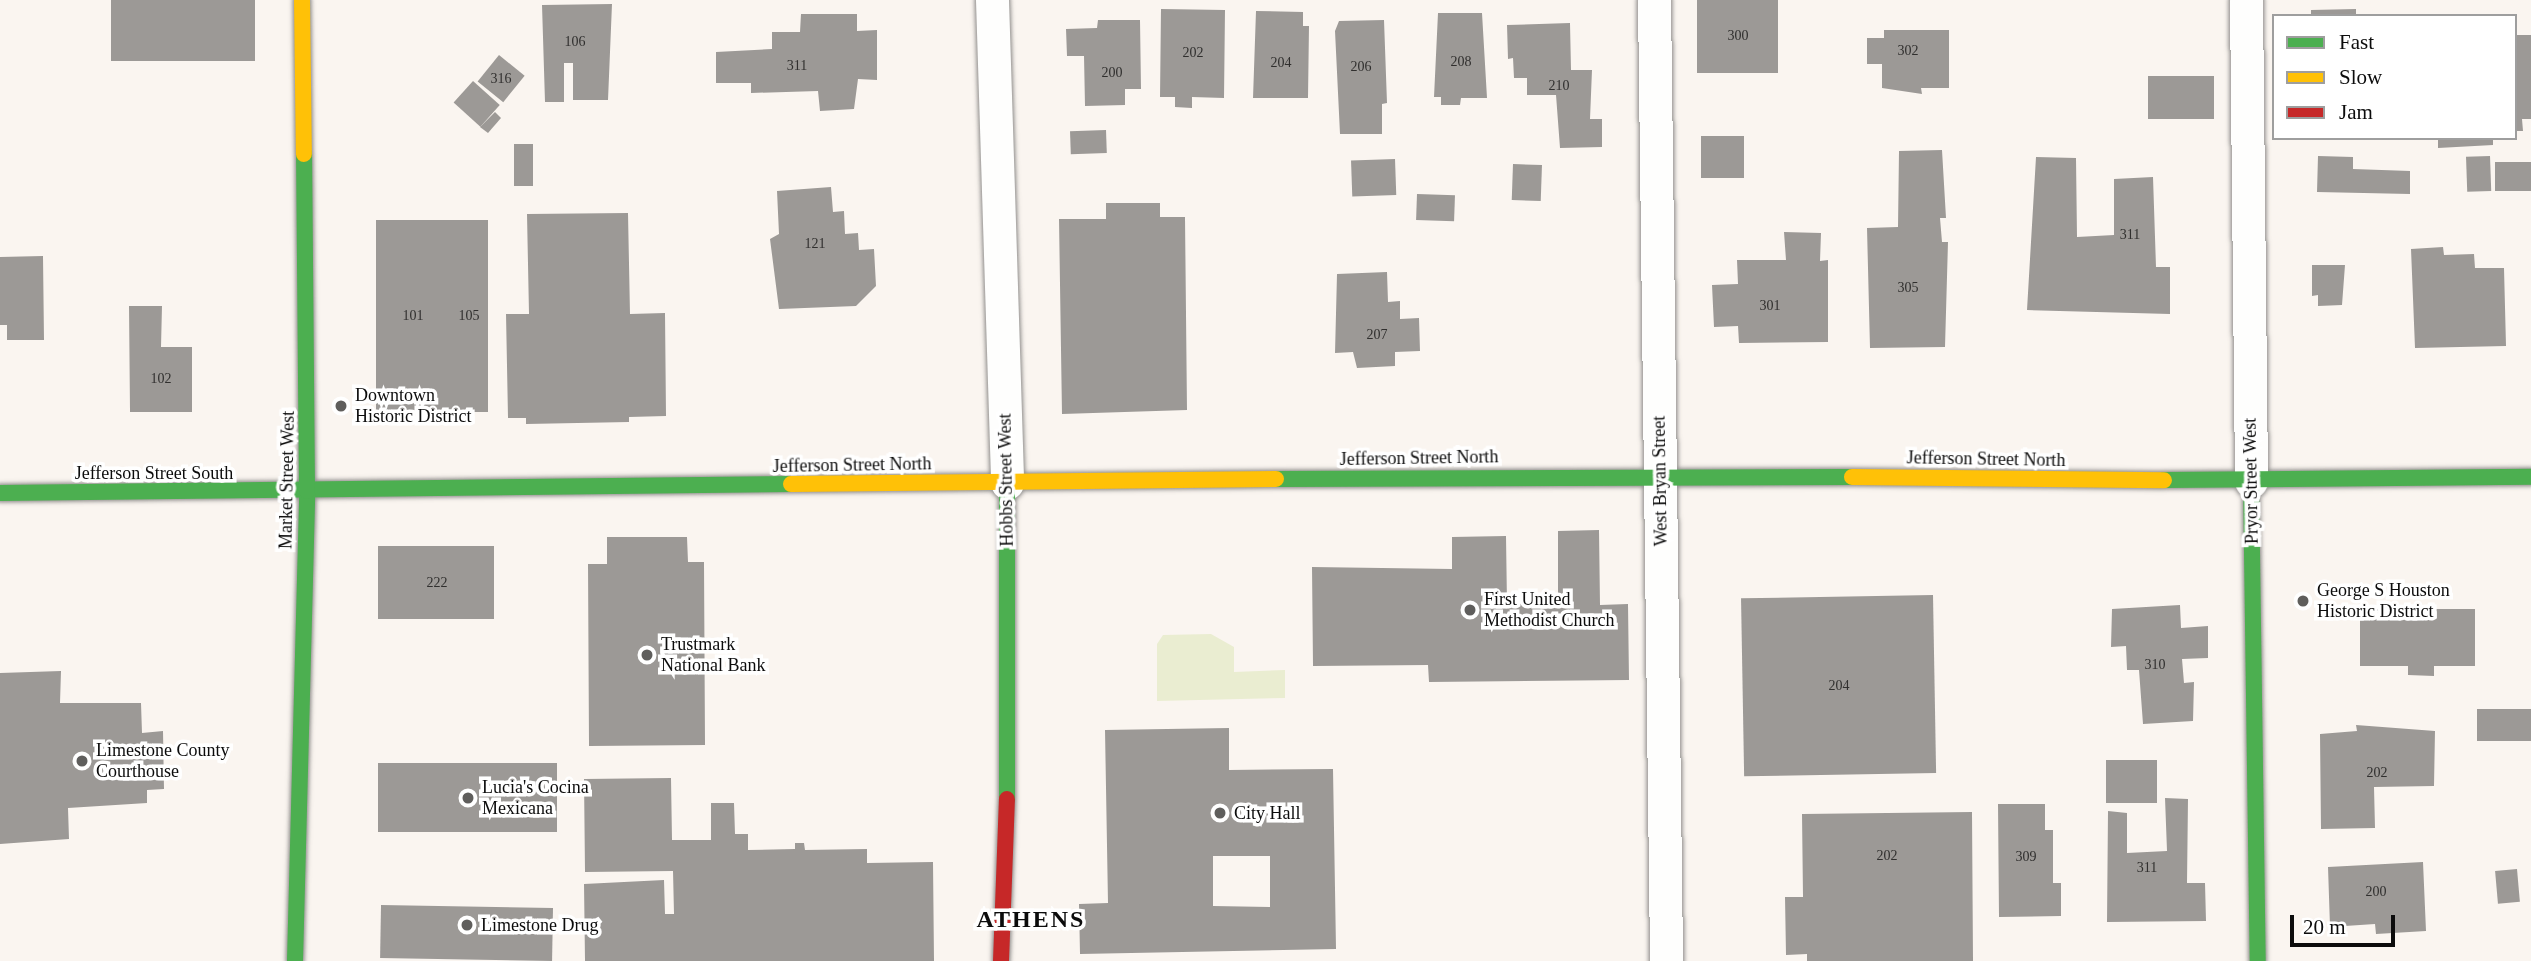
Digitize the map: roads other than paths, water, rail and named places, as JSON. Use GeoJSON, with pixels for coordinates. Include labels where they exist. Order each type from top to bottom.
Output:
{"type":"FeatureCollection","features":[{"type":"Feature","properties":{"kind":"main road","name":"Market Street West"},"geometry":{"type":"LineString","coordinates":[[295,961],[307,491],[302,0]]}},
{"type":"Feature","properties":{"kind":"main road","name":"Jefferson Street North"},"geometry":{"type":"LineString","coordinates":[[307,491],[1660,475],[2251,481],[2531,477]]}},
{"type":"Feature","properties":{"kind":"main road","name":"Pryor Street West"},"geometry":{"type":"LineString","coordinates":[[2251,481],[2258,961]]}},
{"type":"Feature","properties":{"kind":"main road","name":"Hobbs Street West"},"geometry":{"type":"LineString","coordinates":[[1001,961],[1009,753],[1007,483]]}},
{"type":"Feature","properties":{"kind":"main road","name":"Jefferson Street South"},"geometry":{"type":"LineString","coordinates":[[0,493],[307,491]]}},
{"type":"Feature","properties":{"kind":"street","name":"Hobbs Street West"},"geometry":{"type":"LineString","coordinates":[[992,0],[1007,483]]}},
{"type":"Feature","properties":{"kind":"street","name":"West Bryan Street"},"geometry":{"type":"LineString","coordinates":[[1654,0],[1666,961]]}},
{"type":"Feature","properties":{"kind":"street","name":"Pryor Street West"},"geometry":{"type":"LineString","coordinates":[[2246,0],[2251,481]]}},
{"type":"Feature","properties":{"kind":"place","name":"Downtown Historic District"},"geometry":{"type":"Point","coordinates":[341,406]}},
{"type":"Feature","properties":{"kind":"place","name":"George S Houston Historic District"},"geometry":{"type":"Point","coordinates":[2303,601]}},
{"type":"Feature","properties":{"kind":"place","name":"First United Methodist Church"},"geometry":{"type":"Point","coordinates":[1470,610]}},
{"type":"Feature","properties":{"kind":"place","name":"Trustmark National Bank"},"geometry":{"type":"Point","coordinates":[647,655]}},
{"type":"Feature","properties":{"kind":"place","name":"Limestone County Courthouse"},"geometry":{"type":"Point","coordinates":[82,761]}},
{"type":"Feature","properties":{"kind":"place","name":"Lucia's Cocina Mexicana"},"geometry":{"type":"Point","coordinates":[468,798]}},
{"type":"Feature","properties":{"kind":"place","name":"City Hall"},"geometry":{"type":"Point","coordinates":[1220,813]}},
{"type":"Feature","properties":{"kind":"place","name":"Limestone Drug"},"geometry":{"type":"Point","coordinates":[467,925]}},
{"type":"Feature","properties":{"kind":"district","name":"ATHENS"},"geometry":{"type":"Point","coordinates":[1031,920]}}]}
